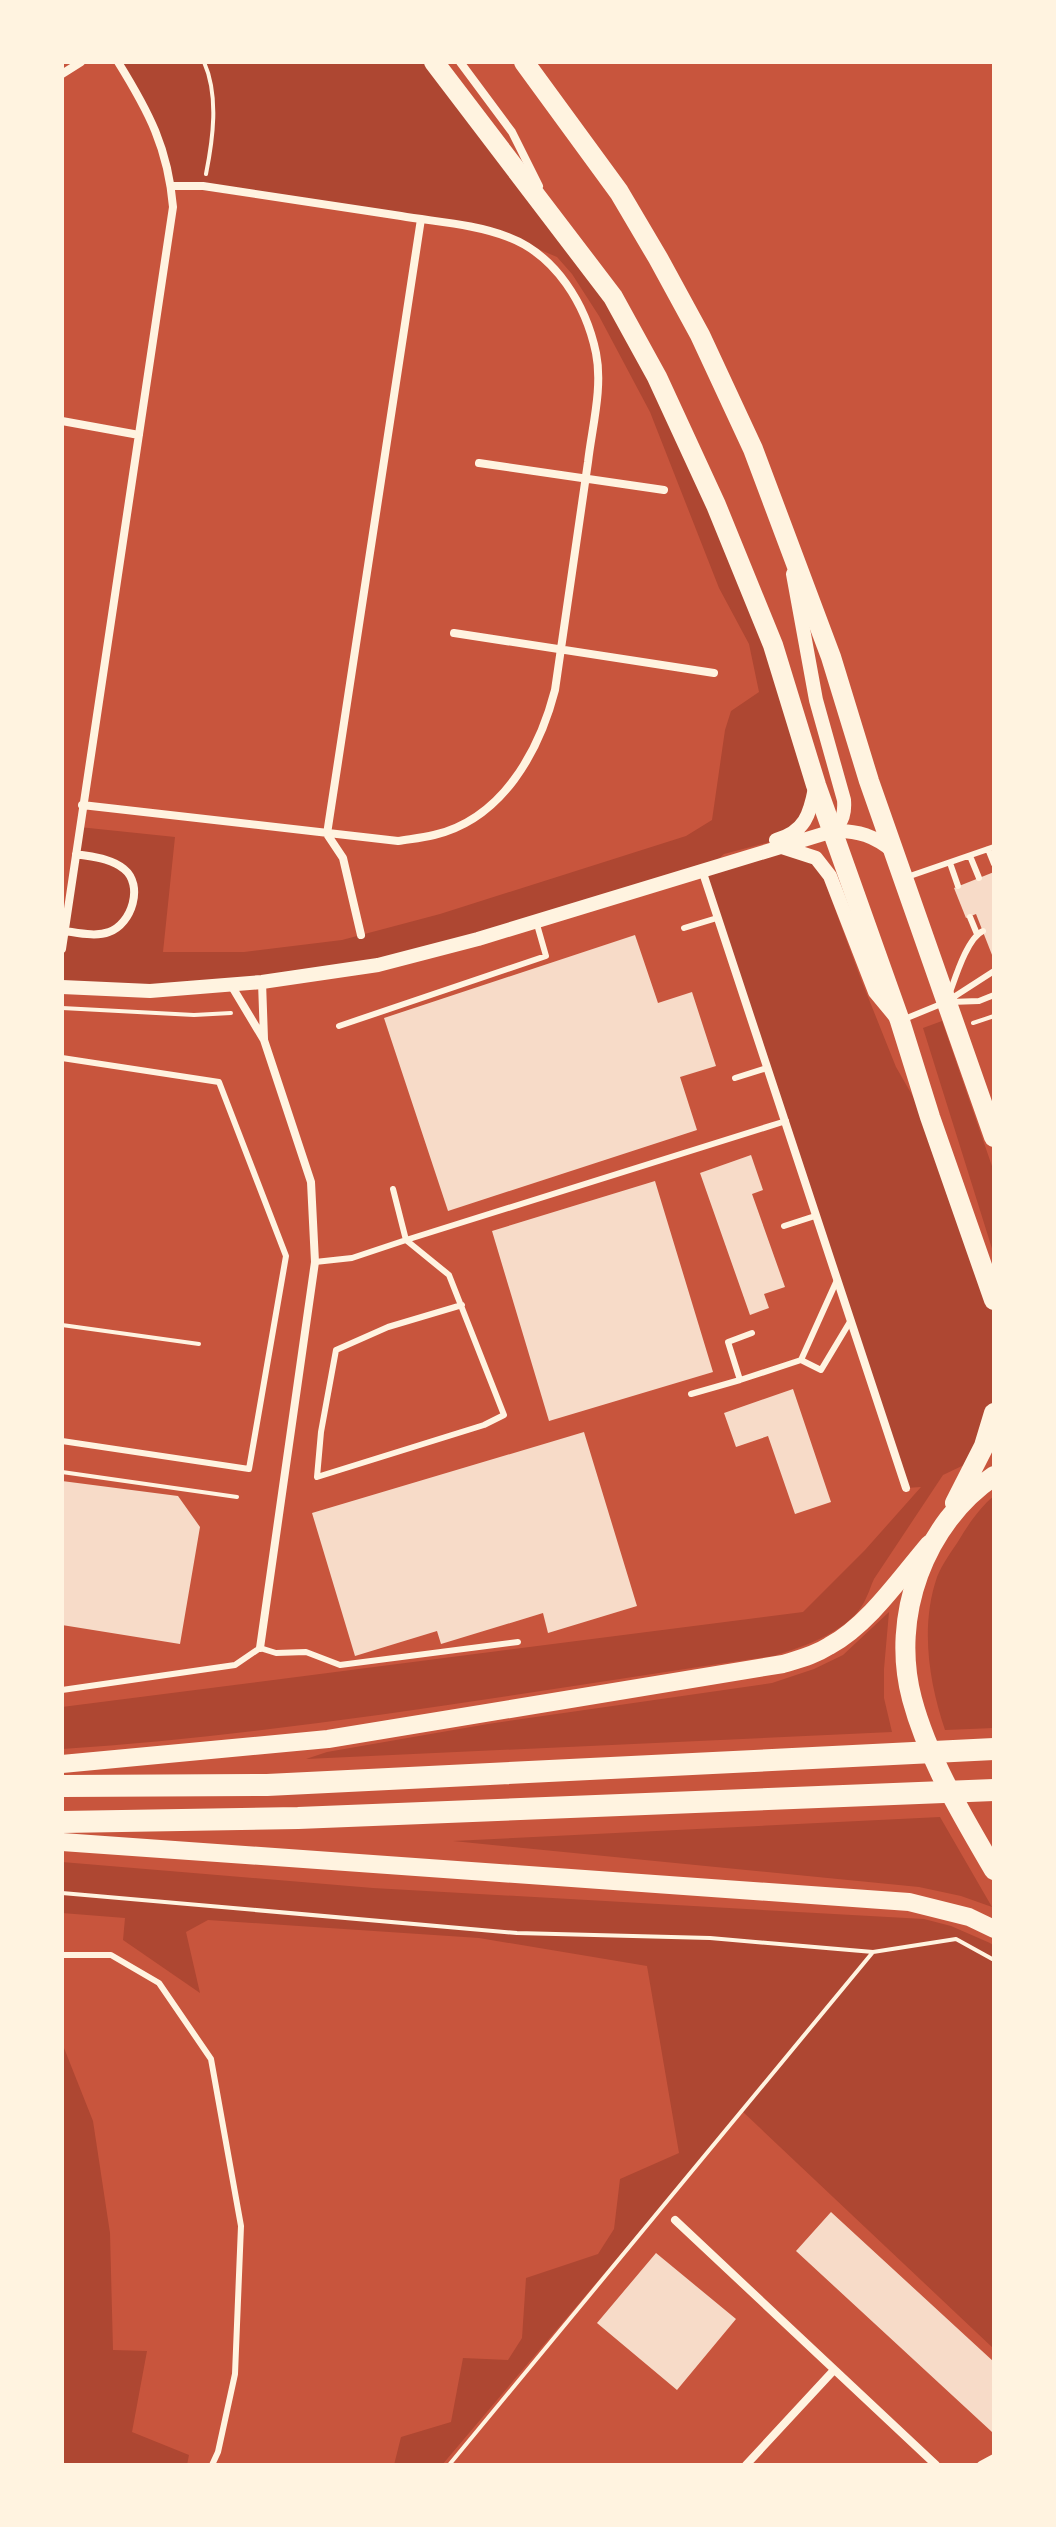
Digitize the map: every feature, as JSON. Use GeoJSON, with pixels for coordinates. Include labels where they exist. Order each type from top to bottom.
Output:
{"type":"FeatureCollection","features":[{"type":"Feature","properties":{"kind":"highway"},"geometry":{"type":"LineString","coordinates":[[434,62],[613,297],[657,377],[703,476],[773,645],[816,785],[994,1300]]}},
{"type":"Feature","properties":{"kind":"highway"},"geometry":{"type":"LineString","coordinates":[[524,62],[619,192],[682,299],[753,449],[831,657],[903,879],[994,1137]]}},
{"type":"Feature","properties":{"kind":"highway"},"geometry":{"type":"LineString","coordinates":[[994,1413],[972,1472],[919,1572],[910,1608],[907,1640],[908,1682],[916,1712],[935,1759],[994,1870]]}},
{"type":"Feature","properties":{"kind":"highway"},"geometry":{"type":"LineString","coordinates":[[939,1531],[966,1500],[994,1476]]}},
{"type":"Feature","properties":{"kind":"highway"},"geometry":{"type":"LineString","coordinates":[[62,1786],[267,1785],[994,1749]]}},
{"type":"Feature","properties":{"kind":"highway"},"geometry":{"type":"LineString","coordinates":[[62,1822],[298,1818],[994,1790]]}},
{"type":"Feature","properties":{"kind":"main road"},"geometry":{"type":"LineString","coordinates":[[62,1764],[328,1739],[783,1664],[808,1657],[848,1634],[939,1531]]}},
{"type":"Feature","properties":{"kind":"main road"},"geometry":{"type":"LineString","coordinates":[[62,1842],[909,1902],[954,1912],[994,1929]]}},
{"type":"Feature","properties":{"kind":"street"},"geometry":{"type":"LineString","coordinates":[[62,74],[81,62]]}},
{"type":"Feature","properties":{"kind":"street"},"geometry":{"type":"LineString","coordinates":[[62,949],[173,207],[162,146],[147,109],[118,62]]}},
{"type":"Feature","properties":{"kind":"street"},"geometry":{"type":"LineString","coordinates":[[460,62],[512,132],[557,223]]}},
{"type":"Feature","properties":{"kind":"street"},"geometry":{"type":"LineString","coordinates":[[82,805],[398,841],[436,835],[492,805],[518,775],[539,741],[555,690],[561,650],[598,388],[596,355],[588,326],[569,288],[549,263],[528,246],[507,236],[421,219],[203,186],[171,186]]}},
{"type":"Feature","properties":{"kind":"street"},"geometry":{"type":"LineString","coordinates":[[361,935],[343,858],[327,834],[421,219]]}},
{"type":"Feature","properties":{"kind":"street"},"geometry":{"type":"LineString","coordinates":[[62,421],[139,435]]}},
{"type":"Feature","properties":{"kind":"street"},"geometry":{"type":"LineString","coordinates":[[479,463],[664,490]]}},
{"type":"Feature","properties":{"kind":"street"},"geometry":{"type":"LineString","coordinates":[[786,534],[812,682],[844,800],[845,813],[833,831]]}},
{"type":"Feature","properties":{"kind":"street"},"geometry":{"type":"LineString","coordinates":[[454,633],[714,673]]}},
{"type":"Feature","properties":{"kind":"street"},"geometry":{"type":"LineString","coordinates":[[706,868],[724,854],[789,836],[810,814],[816,785]]}},
{"type":"Feature","properties":{"kind":"street"},"geometry":{"type":"LineString","coordinates":[[62,987],[150,991],[262,982],[378,965],[478,939],[833,831],[864,833],[880,840],[894,852]]}},
{"type":"Feature","properties":{"kind":"street"},"geometry":{"type":"LineString","coordinates":[[782,847],[816,858],[830,876],[875,992],[900,1021]]}},
{"type":"Feature","properties":{"kind":"street"},"geometry":{"type":"LineString","coordinates":[[65,931],[111,932],[124,923],[132,904],[132,884],[126,870],[113,862],[76,854]]}},
{"type":"Feature","properties":{"kind":"street"},"geometry":{"type":"LineString","coordinates":[[706,868],[717,918],[906,1488]]}},
{"type":"Feature","properties":{"kind":"street"},"geometry":{"type":"LineString","coordinates":[[262,982],[264,1040]]}},
{"type":"Feature","properties":{"kind":"street"},"geometry":{"type":"LineString","coordinates":[[230,984],[264,1040],[311,1182],[315,1262],[260,1648]]}},
{"type":"Feature","properties":{"kind":"street"},"geometry":{"type":"LineString","coordinates":[[675,2220],[936,2465]]}},
{"type":"Feature","properties":{"kind":"street"},"geometry":{"type":"LineString","coordinates":[[746,2465],[834,2370]]}},
{"type":"Feature","properties":{"kind":"street"},"geometry":{"type":"LineString","coordinates":[[981,2465],[994,2458]]}},
{"type":"Feature","properties":{"kind":"lane"},"geometry":{"type":"LineString","coordinates":[[903,879],[991,848],[994,864]]}},
{"type":"Feature","properties":{"kind":"lane"},"geometry":{"type":"LineString","coordinates":[[970,856],[979,878]]}},
{"type":"Feature","properties":{"kind":"lane"},"geometry":{"type":"LineString","coordinates":[[950,863],[958,886]]}},
{"type":"Feature","properties":{"kind":"lane"},"geometry":{"type":"LineString","coordinates":[[946,1002],[964,957],[980,933],[970,917]]}},
{"type":"Feature","properties":{"kind":"lane"},"geometry":{"type":"LineString","coordinates":[[684,928],[717,918]]}},
{"type":"Feature","properties":{"kind":"lane"},"geometry":{"type":"LineString","coordinates":[[339,1026],[546,956],[536,921]]}},
{"type":"Feature","properties":{"kind":"lane"},"geometry":{"type":"LineString","coordinates":[[900,1021],[946,1002],[994,971]]}},
{"type":"Feature","properties":{"kind":"lane"},"geometry":{"type":"LineString","coordinates":[[946,1002],[979,1001],[994,995]]}},
{"type":"Feature","properties":{"kind":"lane"},"geometry":{"type":"LineString","coordinates":[[62,1058],[219,1082],[286,1256],[249,1469],[62,1441]]}},
{"type":"Feature","properties":{"kind":"lane"},"geometry":{"type":"LineString","coordinates":[[735,1078],[767,1068]]}},
{"type":"Feature","properties":{"kind":"lane"},"geometry":{"type":"LineString","coordinates":[[315,1262],[352,1258],[786,1121]]}},
{"type":"Feature","properties":{"kind":"lane"},"geometry":{"type":"LineString","coordinates":[[393,1189],[406,1240],[449,1275],[462,1305],[504,1415],[484,1425],[317,1477],[321,1432],[336,1350],[388,1327],[462,1305]]}},
{"type":"Feature","properties":{"kind":"lane"},"geometry":{"type":"LineString","coordinates":[[784,1226],[815,1216]]}},
{"type":"Feature","properties":{"kind":"lane"},"geometry":{"type":"LineString","coordinates":[[801,1360],[837,1280]]}},
{"type":"Feature","properties":{"kind":"lane"},"geometry":{"type":"LineString","coordinates":[[691,1394],[801,1360],[821,1370],[851,1320]]}},
{"type":"Feature","properties":{"kind":"lane"},"geometry":{"type":"LineString","coordinates":[[740,1380],[728,1342],[752,1333]]}},
{"type":"Feature","properties":{"kind":"lane"},"geometry":{"type":"LineString","coordinates":[[62,1690],[235,1665],[260,1648],[276,1653],[306,1652],[340,1665],[518,1642]]}},
{"type":"Feature","properties":{"kind":"lane"},"geometry":{"type":"LineString","coordinates":[[62,1955],[111,1955],[159,1983],[211,2059],[241,2226],[235,2374],[218,2452],[212,2465]]}},
{"type":"Feature","properties":{"kind":"path"},"geometry":{"type":"LineString","coordinates":[[203,186],[213,116],[204,62]]}},
{"type":"Feature","properties":{"kind":"path"},"geometry":{"type":"LineString","coordinates":[[62,1008],[194,1015],[247,1012]]}},
{"type":"Feature","properties":{"kind":"path"},"geometry":{"type":"LineString","coordinates":[[62,1325],[199,1344]]}},
{"type":"Feature","properties":{"kind":"path"},"geometry":{"type":"LineString","coordinates":[[62,1472],[237,1497]]}},
{"type":"Feature","properties":{"kind":"path"},"geometry":{"type":"LineString","coordinates":[[62,1893],[503,1932],[710,1938],[873,1952],[956,1939],[994,1960]]}},
{"type":"Feature","properties":{"kind":"path"},"geometry":{"type":"LineString","coordinates":[[449,2465],[873,1952]]}},
{"type":"Feature","properties":{"kind":"shaded area"},"geometry":{"type":"Polygon","coordinates":[[[118,62],[434,62],[613,297],[716,505],[816,785],[810,814],[785,838],[724,854],[710,867],[786,850],[816,858],[896,1067],[915,1100],[994,1300],[994,1413],[964,1465],[943,1475],[874,1579],[860,1608],[840,1628],[813,1642],[773,1656],[329,1722],[62,1749],[62,1707],[803,1612],[865,1550],[921,1487],[906,1488],[701,870],[478,939],[262,982],[62,987],[62,949],[79,827],[175,837],[163,952],[244,952],[342,940],[440,914],[686,836],[712,820],[725,730],[731,711],[759,692],[749,644],[719,588],[650,412],[599,316],[557,257],[507,236],[421,219],[171,186],[162,146],[118,62]]]}},
{"type":"Feature","properties":{"kind":"shaded area"},"geometry":{"type":"Polygon","coordinates":[[[942,1021],[994,1172],[994,1255],[923,1028],[942,1021]]]}},
{"type":"Feature","properties":{"kind":"shaded area"},"geometry":{"type":"Polygon","coordinates":[[[994,1496],[994,1728],[945,1730],[929,1654],[932,1596],[947,1558],[975,1516],[994,1496]]]}},
{"type":"Feature","properties":{"kind":"shaded area"},"geometry":{"type":"Polygon","coordinates":[[[889,1612],[884,1698],[892,1732],[306,1759],[327,1752],[488,1724],[772,1683],[843,1655],[889,1612]]]}},
{"type":"Feature","properties":{"kind":"shaded area"},"geometry":{"type":"Polygon","coordinates":[[[940,1817],[992,1907],[961,1896],[919,1887],[453,1841],[940,1817]]]}},
{"type":"Feature","properties":{"kind":"shaded area"},"geometry":{"type":"Polygon","coordinates":[[[62,1862],[373,1888],[924,1919],[951,1926],[990,1943],[994,1946],[994,2349],[742,2111],[442,2465],[394,2465],[401,2437],[451,2422],[463,2358],[508,2360],[522,2338],[526,2278],[598,2254],[614,2229],[620,2179],[679,2153],[647,1966],[479,1938],[208,1920],[186,1932],[200,1993],[123,1940],[125,1918],[62,1913],[62,1862]]]}},
{"type":"Feature","properties":{"kind":"shaded area"},"geometry":{"type":"Polygon","coordinates":[[[62,2043],[93,2121],[110,2233],[113,2350],[147,2351],[132,2432],[189,2455],[187,2465],[62,2465],[62,2043]]]}},
{"type":"Feature","properties":{"kind":"building"},"geometry":{"type":"Polygon","coordinates":[[[994,872],[994,960],[976,914],[966,918],[954,888],[994,872]]]}},
{"type":"Feature","properties":{"kind":"building"},"geometry":{"type":"Polygon","coordinates":[[[635,935],[658,1003],[692,992],[716,1066],[680,1077],[697,1130],[448,1211],[384,1018],[635,935]]]}},
{"type":"Feature","properties":{"kind":"building"},"geometry":{"type":"Polygon","coordinates":[[[751,1155],[763,1190],[752,1194],[785,1287],[764,1294],[769,1308],[750,1315],[700,1173],[751,1155]]]}},
{"type":"Feature","properties":{"kind":"building"},"geometry":{"type":"Polygon","coordinates":[[[655,1181],[713,1372],[549,1421],[492,1231],[655,1181]]]}},
{"type":"Feature","properties":{"kind":"building"},"geometry":{"type":"Polygon","coordinates":[[[793,1389],[831,1502],[795,1514],[768,1436],[736,1447],[724,1413],[793,1389]]]}},
{"type":"Feature","properties":{"kind":"building"},"geometry":{"type":"Polygon","coordinates":[[[584,1432],[637,1606],[548,1633],[543,1613],[441,1644],[437,1631],[355,1656],[312,1513],[584,1432]]]}},
{"type":"Feature","properties":{"kind":"building"},"geometry":{"type":"Polygon","coordinates":[[[62,1481],[178,1496],[200,1527],[180,1644],[62,1625],[62,1481]]]}},
{"type":"Feature","properties":{"kind":"building"},"geometry":{"type":"Polygon","coordinates":[[[831,2212],[994,2362],[992,2432],[796,2251],[831,2212]]]}},
{"type":"Feature","properties":{"kind":"building"},"geometry":{"type":"Polygon","coordinates":[[[656,2253],[736,2319],[677,2390],[597,2323],[656,2253]]]}}]}
